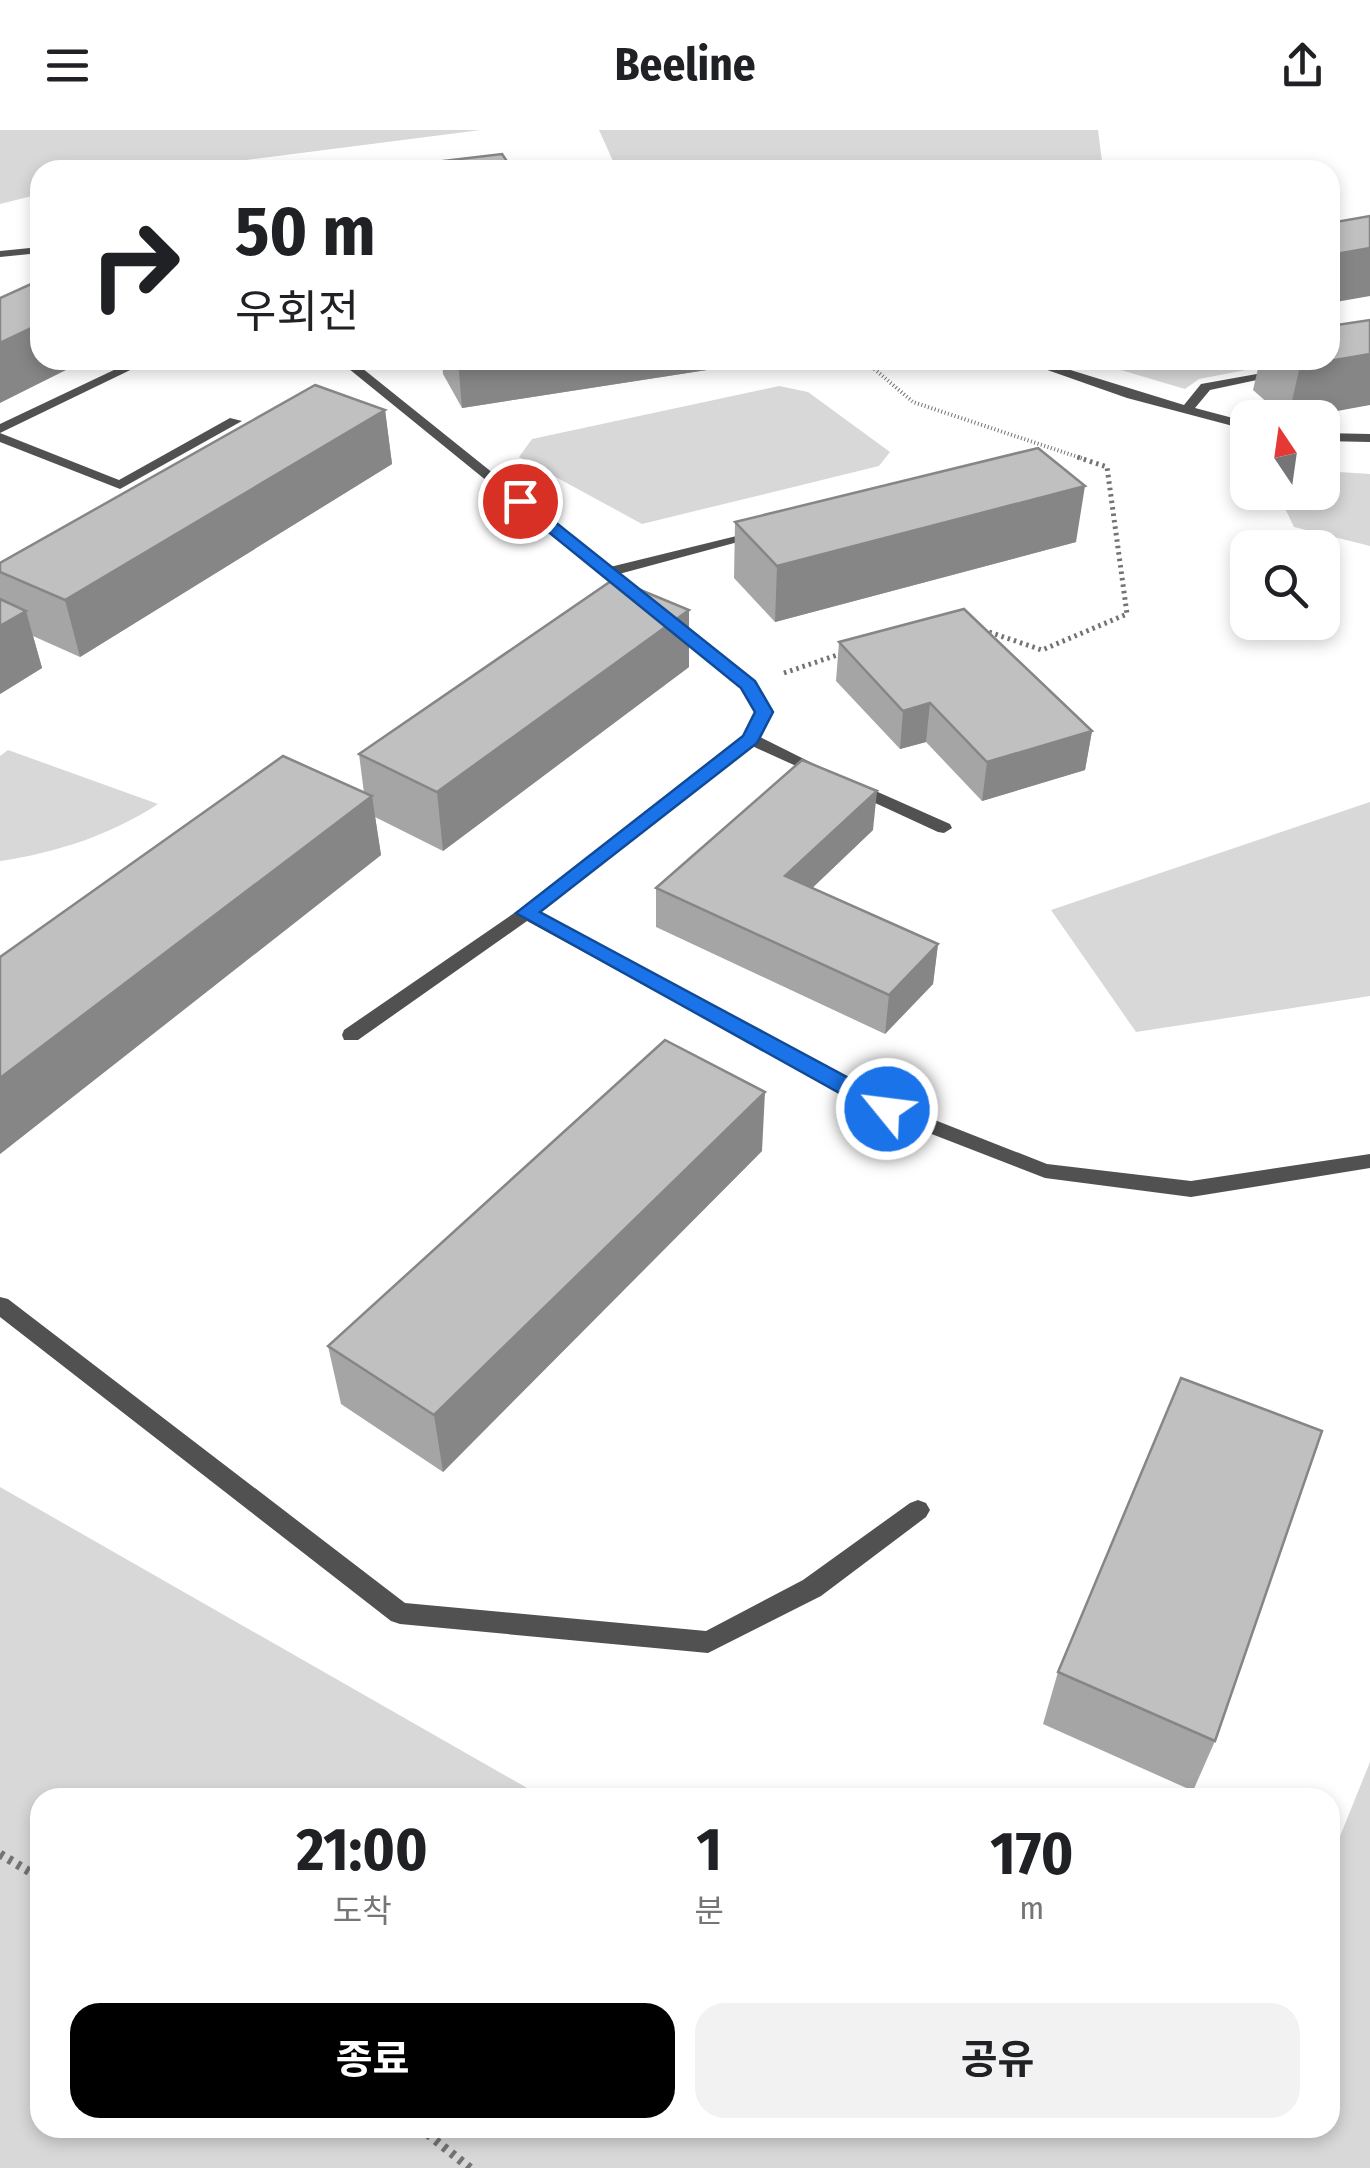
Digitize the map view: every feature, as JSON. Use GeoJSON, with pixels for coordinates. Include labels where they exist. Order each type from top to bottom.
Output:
{"type":"FeatureCollection","features":[{"type":"Feature","properties":{"kind":"lane"},"geometry":{"type":"LineString","coordinates":[[0,254],[30,251]]}},
{"type":"Feature","properties":{"kind":"lane"},"geometry":{"type":"LineString","coordinates":[[0,429],[123,370]]}},
{"type":"Feature","properties":{"kind":"lane"},"geometry":{"type":"LineString","coordinates":[[351,1035],[526,913],[751,739],[764,712],[748,685],[356,370]]}},
{"type":"Feature","properties":{"kind":"lane"},"geometry":{"type":"LineString","coordinates":[[1058,370],[1230,421]]}},
{"type":"Feature","properties":{"kind":"lane"},"geometry":{"type":"LineString","coordinates":[[1187,410],[1206,387],[1297,370]]}},
{"type":"Feature","properties":{"kind":"lane"},"geometry":{"type":"LineString","coordinates":[[0,436],[120,485],[235,421]]}},
{"type":"Feature","properties":{"kind":"lane"},"geometry":{"type":"LineString","coordinates":[[1340,437],[1370,438]]}},
{"type":"Feature","properties":{"kind":"lane"},"geometry":{"type":"LineString","coordinates":[[608,572],[778,530]]}},
{"type":"Feature","properties":{"kind":"lane"},"geometry":{"type":"LineString","coordinates":[[751,739],[944,828]]}},
{"type":"Feature","properties":{"kind":"lane"},"geometry":{"type":"LineString","coordinates":[[526,913],[887,1109],[1045,1171],[1191,1189],[1370,1161]]}},
{"type":"Feature","properties":{"kind":"lane"},"geometry":{"type":"LineString","coordinates":[[0,1305],[400,1613],[708,1642],[812,1588],[918,1510]]}},
{"type":"Feature","properties":{"kind":"path"},"geometry":{"type":"LineString","coordinates":[[876,370],[913,402],[1107,467],[1127,614],[1042,650],[966,624]]}},
{"type":"Feature","properties":{"kind":"path"},"geometry":{"type":"LineString","coordinates":[[748,685],[857,648]]}},
{"type":"Feature","properties":{"kind":"path"},"geometry":{"type":"LineString","coordinates":[[0,1854],[30,1872]]}},
{"type":"Feature","properties":{"kind":"path"},"geometry":{"type":"LineString","coordinates":[[432,2138],[470,2168]]}},
{"type":"Feature","properties":{"kind":"shaded area"},"geometry":{"type":"Polygon","coordinates":[[[0,130],[481,130],[246,160],[30,160],[30,196],[0,204],[0,130]]]}},
{"type":"Feature","properties":{"kind":"shaded area"},"geometry":{"type":"Polygon","coordinates":[[[599,130],[1098,130],[1102,160],[612,160],[599,130]]]}},
{"type":"Feature","properties":{"kind":"shaded area"},"geometry":{"type":"Polygon","coordinates":[[[1121,370],[1246,370],[1199,379],[1185,389],[1121,370]]]}},
{"type":"Feature","properties":{"kind":"shaded area"},"geometry":{"type":"Polygon","coordinates":[[[779,386],[808,392],[890,452],[879,466],[642,524],[519,457],[532,439],[779,386]]]}},
{"type":"Feature","properties":{"kind":"shaded area"},"geometry":{"type":"Polygon","coordinates":[[[1340,472],[1370,474],[1370,546],[1340,538],[1340,530],[1294,527],[1286,510],[1340,510],[1340,472]]]}},
{"type":"Feature","properties":{"kind":"shaded area"},"geometry":{"type":"Polygon","coordinates":[[[8,750],[158,804],[82,841],[0,861],[0,756],[8,750]]]}},
{"type":"Feature","properties":{"kind":"shaded area"},"geometry":{"type":"Polygon","coordinates":[[[1370,802],[1370,996],[1136,1032],[1051,910],[1370,802]]]}},
{"type":"Feature","properties":{"kind":"shaded area"},"geometry":{"type":"Polygon","coordinates":[[[0,1487],[527,1788],[30,1788],[30,2138],[1340,2138],[1340,1836],[1370,1762],[1370,2168],[0,2168],[0,1487]]]}},
{"type":"Feature","properties":{"kind":"building"},"geometry":{"type":"Polygon","coordinates":[[[502,154],[506,160],[451,160],[502,154]]]}},
{"type":"Feature","properties":{"kind":"building"},"geometry":{"type":"Polygon","coordinates":[[[1370,216],[1370,248],[1340,253],[1340,221],[1370,216]]]}},
{"type":"Feature","properties":{"kind":"building"},"geometry":{"type":"Polygon","coordinates":[[[30,284],[30,329],[0,343],[0,298],[30,284]]]}},
{"type":"Feature","properties":{"kind":"building"},"geometry":{"type":"Polygon","coordinates":[[[1370,320],[1370,354],[1340,359],[1340,324],[1370,320]]]}},
{"type":"Feature","properties":{"kind":"building"},"geometry":{"type":"Polygon","coordinates":[[[315,385],[385,410],[65,600],[0,572],[0,563],[315,385]]]}},
{"type":"Feature","properties":{"kind":"building"},"geometry":{"type":"Polygon","coordinates":[[[1038,448],[1085,486],[777,566],[735,522],[1038,448]]]}},
{"type":"Feature","properties":{"kind":"building"},"geometry":{"type":"Polygon","coordinates":[[[614,579],[689,610],[437,792],[359,754],[614,579]]]}},
{"type":"Feature","properties":{"kind":"building"},"geometry":{"type":"Polygon","coordinates":[[[0,599],[26,611],[0,626],[0,599]]]}},
{"type":"Feature","properties":{"kind":"building"},"geometry":{"type":"Polygon","coordinates":[[[964,609],[1092,731],[987,762],[930,703],[903,711],[839,642],[964,609]]]}},
{"type":"Feature","properties":{"kind":"building"},"geometry":{"type":"Polygon","coordinates":[[[283,756],[372,796],[0,1078],[0,957],[283,756]]]}},
{"type":"Feature","properties":{"kind":"building"},"geometry":{"type":"Polygon","coordinates":[[[802,760],[877,791],[785,876],[938,944],[889,995],[656,888],[802,760]]]}},
{"type":"Feature","properties":{"kind":"building"},"geometry":{"type":"Polygon","coordinates":[[[665,1040],[765,1092],[434,1415],[328,1346],[665,1040]]]}},
{"type":"Feature","properties":{"kind":"building"},"geometry":{"type":"Polygon","coordinates":[[[1181,1378],[1322,1431],[1215,1741],[1058,1672],[1181,1378]]]}},
{"type":"Feature","properties":{"kind":"route"},"geometry":{"type":"LineString","coordinates":[[520,501],[748,685],[764,712],[751,739],[526,913],[887,1109]]}}]}
